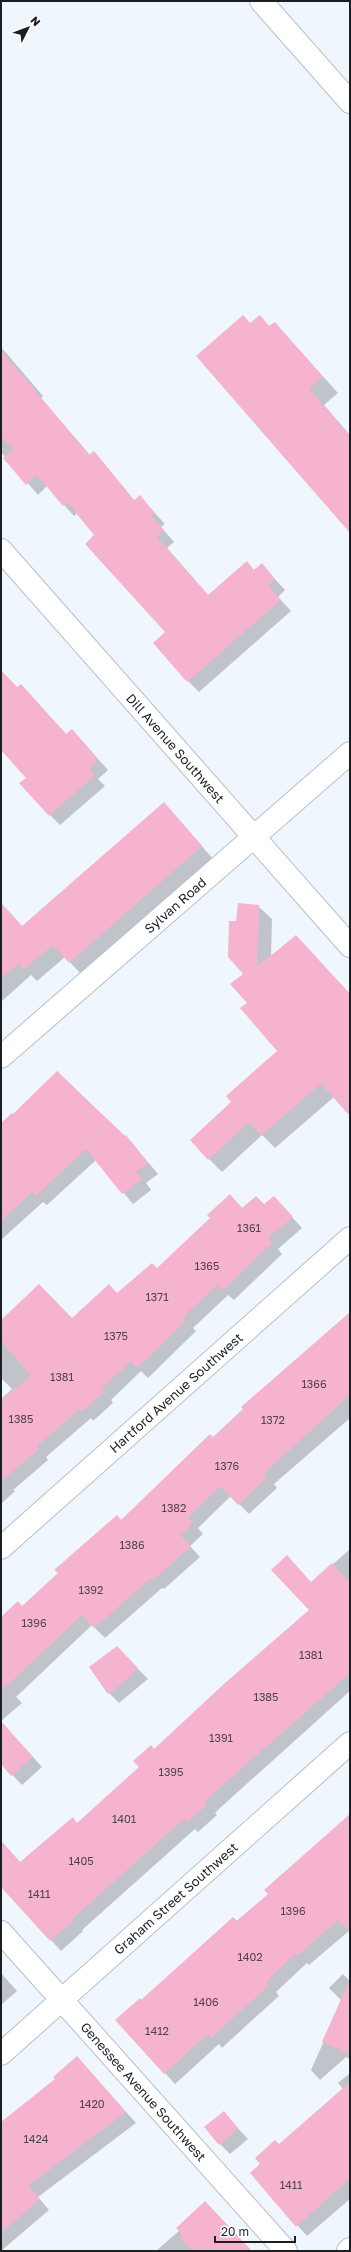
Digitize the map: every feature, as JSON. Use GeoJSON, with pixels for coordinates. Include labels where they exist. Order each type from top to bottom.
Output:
{"type":"FeatureCollection","features":[{"type":"Feature","properties":{"kind":"street"},"geometry":{"type":"LineString","coordinates":[[261,1],[350,102]]}},
{"type":"Feature","properties":{"kind":"street","name":"Dill Avenue Southwest"},"geometry":{"type":"LineString","coordinates":[[1,550],[350,946]]}},
{"type":"Feature","properties":{"kind":"street","name":"Sylvan Road"},"geometry":{"type":"LineString","coordinates":[[1,1057],[350,753]]}},
{"type":"Feature","properties":{"kind":"street","name":"Hartford Avenue Southwest"},"geometry":{"type":"LineString","coordinates":[[1,1548],[350,1238]]}},
{"type":"Feature","properties":{"kind":"street","name":"Graham Street Southwest"},"geometry":{"type":"LineString","coordinates":[[1,2054],[350,1743]]}},
{"type":"Feature","properties":{"kind":"street","name":"Genessee Avenue Southwest"},"geometry":{"type":"LineString","coordinates":[[1,1932],[286,2251]]}},
{"type":"Feature","properties":{"kind":"building"},"geometry":{"type":"Polygon","coordinates":[[[243,315],[250,323],[260,315],[269,326],[275,322],[323,377],[309,389],[350,436],[350,533],[196,356],[243,315]]]}},
{"type":"Feature","properties":{"kind":"building"},"geometry":{"type":"Polygon","coordinates":[[[1,350],[89,455],[94,451],[134,500],[140,495],[155,513],[151,516],[164,530],[157,537],[208,595],[247,561],[254,570],[262,563],[275,579],[268,585],[281,600],[187,682],[153,643],[165,632],[85,544],[94,535],[67,502],[63,506],[37,475],[26,485],[3,458],[13,449],[1,436],[1,350]]]}},
{"type":"Feature","properties":{"kind":"building"},"geometry":{"type":"Polygon","coordinates":[[[1,670],[17,687],[21,684],[66,734],[72,729],[98,759],[89,768],[95,775],[49,816],[19,783],[26,778],[1,750],[1,670]]]}},
{"type":"Feature","properties":{"kind":"building"},"geometry":{"type":"Polygon","coordinates":[[[164,802],[202,846],[69,963],[53,945],[24,969],[19,963],[1,979],[1,903],[22,926],[164,802]]]}},
{"type":"Feature","properties":{"kind":"building"},"geometry":{"type":"Polygon","coordinates":[[[238,903],[259,905],[257,967],[296,935],[350,994],[350,1116],[321,1084],[261,1135],[249,1122],[208,1160],[190,1140],[231,1102],[226,1096],[277,1051],[240,1008],[247,1003],[230,984],[243,974],[228,957],[229,921],[236,921],[238,903]]]}},
{"type":"Feature","properties":{"kind":"building"},"geometry":{"type":"Polygon","coordinates":[[[57,1071],[125,1136],[126,1135],[148,1163],[136,1172],[142,1179],[122,1194],[86,1149],[36,1196],[32,1192],[1,1221],[1,1123],[12,1113],[13,1114],[57,1071]]]}},
{"type":"Feature","properties":{"kind":"building"},"geometry":{"type":"Polygon","coordinates":[[[230,1194],[242,1208],[256,1196],[264,1204],[274,1196],[293,1217],[268,1238],[272,1243],[223,1290],[217,1285],[183,1317],[186,1321],[137,1368],[131,1361],[101,1389],[104,1392],[82,1411],[80,1409],[37,1446],[39,1449],[1,1481],[1,1400],[31,1376],[1,1341],[1,1320],[39,1284],[72,1318],[109,1284],[117,1293],[152,1263],[157,1268],[210,1218],[207,1215],[230,1194]]]}},
{"type":"Feature","properties":{"kind":"building"},"geometry":{"type":"Polygon","coordinates":[[[350,1312],[350,1395],[264,1473],[268,1477],[238,1505],[220,1486],[188,1517],[193,1523],[180,1535],[191,1546],[153,1580],[151,1578],[94,1628],[82,1615],[1,1691],[1,1617],[18,1601],[22,1606],[58,1573],[54,1570],[117,1515],[121,1520],[210,1434],[213,1437],[243,1409],[241,1407],[350,1312]]]}},
{"type":"Feature","properties":{"kind":"building"},"geometry":{"type":"Polygon","coordinates":[[[287,1555],[311,1582],[332,1563],[350,1583],[350,1673],[209,1797],[205,1802],[207,1805],[187,1822],[184,1819],[72,1919],[73,1921],[50,1941],[1,1887],[1,1841],[20,1862],[73,1817],[77,1823],[139,1767],[133,1761],[151,1745],[154,1749],[225,1683],[309,1610],[271,1570],[287,1555]]]}},
{"type":"Feature","properties":{"kind":"building"},"geometry":{"type":"Polygon","coordinates":[[[117,1646],[138,1668],[124,1682],[108,1694],[89,1667],[117,1646]]]}},
{"type":"Feature","properties":{"kind":"building"},"geometry":{"type":"Polygon","coordinates":[[[1,1721],[33,1757],[11,1776],[1,1764],[1,1721]]]}},
{"type":"Feature","properties":{"kind":"building"},"geometry":{"type":"Polygon","coordinates":[[[350,1814],[350,1932],[338,1920],[298,1955],[296,1953],[266,1982],[269,1985],[211,2038],[208,2034],[164,2074],[115,2020],[140,1998],[141,2000],[233,1917],[237,1921],[268,1894],[264,1890],[350,1814]]]}},
{"type":"Feature","properties":{"kind":"building"},"geometry":{"type":"Polygon","coordinates":[[[350,1979],[350,2054],[322,2042],[350,1979]]]}},
{"type":"Feature","properties":{"kind":"building"},"geometry":{"type":"Polygon","coordinates":[[[77,2056],[126,2112],[28,2186],[40,2199],[1,2233],[1,2122],[55,2079],[53,2077],[77,2056]]]}},
{"type":"Feature","properties":{"kind":"building"},"geometry":{"type":"Polygon","coordinates":[[[350,2082],[350,2178],[296,2227],[250,2173],[260,2164],[255,2158],[275,2140],[279,2144],[350,2082]]]}},
{"type":"Feature","properties":{"kind":"building"},"geometry":{"type":"Polygon","coordinates":[[[224,2111],[238,2128],[219,2145],[204,2127],[224,2111]]]}},
{"type":"Feature","properties":{"kind":"building"},"geometry":{"type":"Polygon","coordinates":[[[205,2201],[252,2251],[192,2251],[180,2238],[183,2235],[176,2228],[205,2201]]]}}]}
